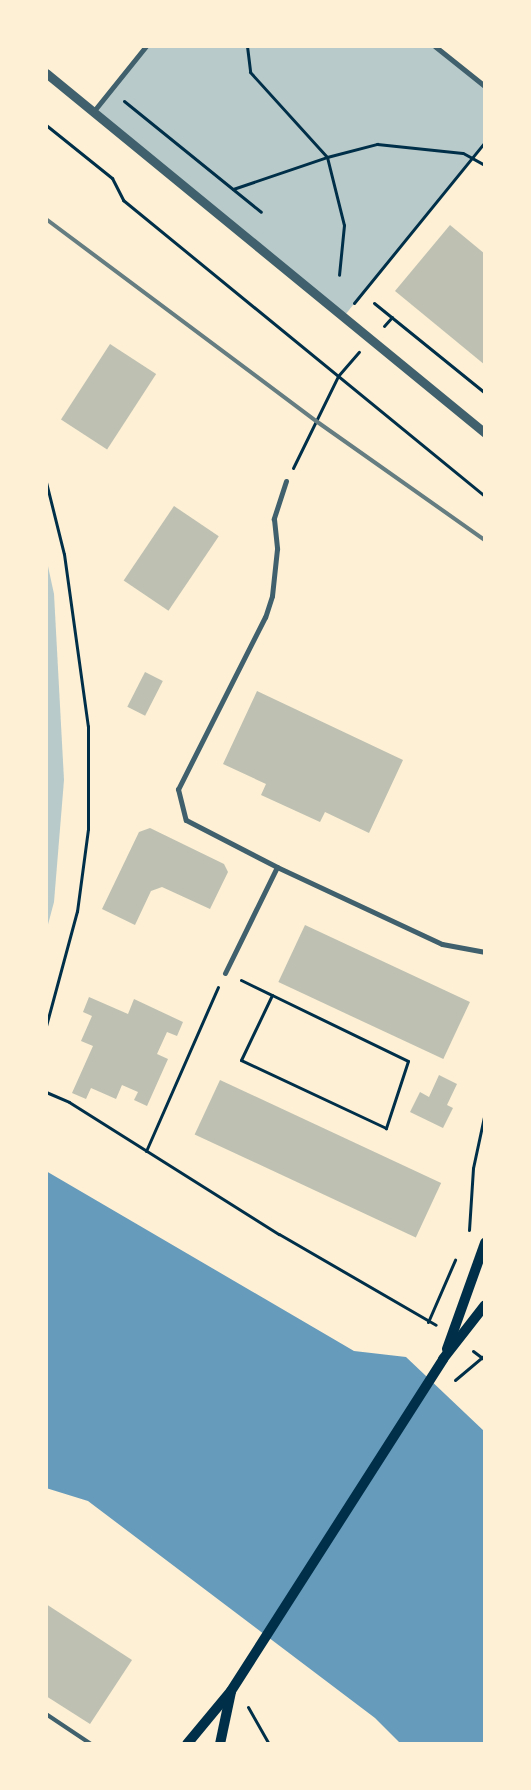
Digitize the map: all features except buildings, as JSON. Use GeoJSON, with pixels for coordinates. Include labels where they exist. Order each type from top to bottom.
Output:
{"type":"FeatureCollection","features":[{"type":"Feature","properties":{"kind":"main road"},"geometry":{"type":"LineString","coordinates":[[187,1744],[231,1691],[443,1359],[455,1336],[485,1243]]}},
{"type":"Feature","properties":{"kind":"main road"},"geometry":{"type":"LineString","coordinates":[[455,1336],[485,1305]]}},
{"type":"Feature","properties":{"kind":"main road"},"geometry":{"type":"LineString","coordinates":[[220,1744],[231,1691]]}},
{"type":"Feature","properties":{"kind":"street"},"geometry":{"type":"LineString","coordinates":[[93,112],[146,46]]}},
{"type":"Feature","properties":{"kind":"street"},"geometry":{"type":"LineString","coordinates":[[435,46],[485,86]]}},
{"type":"Feature","properties":{"kind":"street"},"geometry":{"type":"LineString","coordinates":[[46,73],[345,315],[485,433]]}},
{"type":"Feature","properties":{"kind":"street"},"geometry":{"type":"LineString","coordinates":[[286,481],[274,519],[275,579],[267,610],[178,788],[186,820],[277,867],[442,944],[485,952]]}},
{"type":"Feature","properties":{"kind":"street"},"geometry":{"type":"LineString","coordinates":[[225,973],[277,867]]}},
{"type":"Feature","properties":{"kind":"lane"},"geometry":{"type":"LineString","coordinates":[[46,1714],[90,1744]]}},
{"type":"Feature","properties":{"kind":"path"},"geometry":{"type":"LineString","coordinates":[[247,46],[250,72],[327,157],[344,225],[339,275]]}},
{"type":"Feature","properties":{"kind":"path"},"geometry":{"type":"LineString","coordinates":[[111,90],[261,212]]}},
{"type":"Feature","properties":{"kind":"path"},"geometry":{"type":"LineString","coordinates":[[46,125],[112,178],[124,200],[485,496]]}},
{"type":"Feature","properties":{"kind":"path"},"geometry":{"type":"LineString","coordinates":[[345,315],[485,142]]}},
{"type":"Feature","properties":{"kind":"path"},"geometry":{"type":"LineString","coordinates":[[233,189],[327,157],[377,144],[463,153],[485,165]]}},
{"type":"Feature","properties":{"kind":"path"},"geometry":{"type":"LineString","coordinates":[[374,303],[485,393]]}},
{"type":"Feature","properties":{"kind":"path"},"geometry":{"type":"LineString","coordinates":[[286,481],[338,376]]}},
{"type":"Feature","properties":{"kind":"path"},"geometry":{"type":"LineString","coordinates":[[46,482],[64,554],[88,726],[88,829],[77,911],[46,1026]]}},
{"type":"Feature","properties":{"kind":"path"},"geometry":{"type":"LineString","coordinates":[[146,1151],[225,973],[272,995],[408,1061],[386,1128],[241,1060],[272,995]]}},
{"type":"Feature","properties":{"kind":"path"},"geometry":{"type":"LineString","coordinates":[[46,1092],[69,1102],[146,1151],[428,1322],[455,1336],[484,1358],[449,1384]]}},
{"type":"Feature","properties":{"kind":"path"},"geometry":{"type":"LineString","coordinates":[[467,1235],[471,1227],[473,1168],[485,1112]]}},
{"type":"Feature","properties":{"kind":"path"},"geometry":{"type":"LineString","coordinates":[[428,1322],[459,1253]]}},
{"type":"Feature","properties":{"kind":"path"},"geometry":{"type":"LineString","coordinates":[[248,1706],[269,1744]]}},
{"type":"Feature","properties":{"kind":"shaded area"},"geometry":{"type":"Polygon","coordinates":[[[146,46],[435,46],[485,86],[485,142],[345,315],[93,112],[146,46]]]}},
{"type":"Feature","properties":{"kind":"shaded area"},"geometry":{"type":"Polygon","coordinates":[[[46,557],[54,594],[64,780],[54,902],[46,932],[46,557]]]}},
{"type":"Feature","properties":{"kind":"water"},"geometry":{"type":"Polygon","coordinates":[[[46,1171],[354,1351],[406,1357],[485,1432],[485,1744],[401,1744],[375,1718],[88,1501],[46,1488],[46,1171]]]}},
{"type":"Feature","properties":{"kind":"railway"},"geometry":{"type":"LineString","coordinates":[[46,219],[316,421],[485,540]]}}]}
